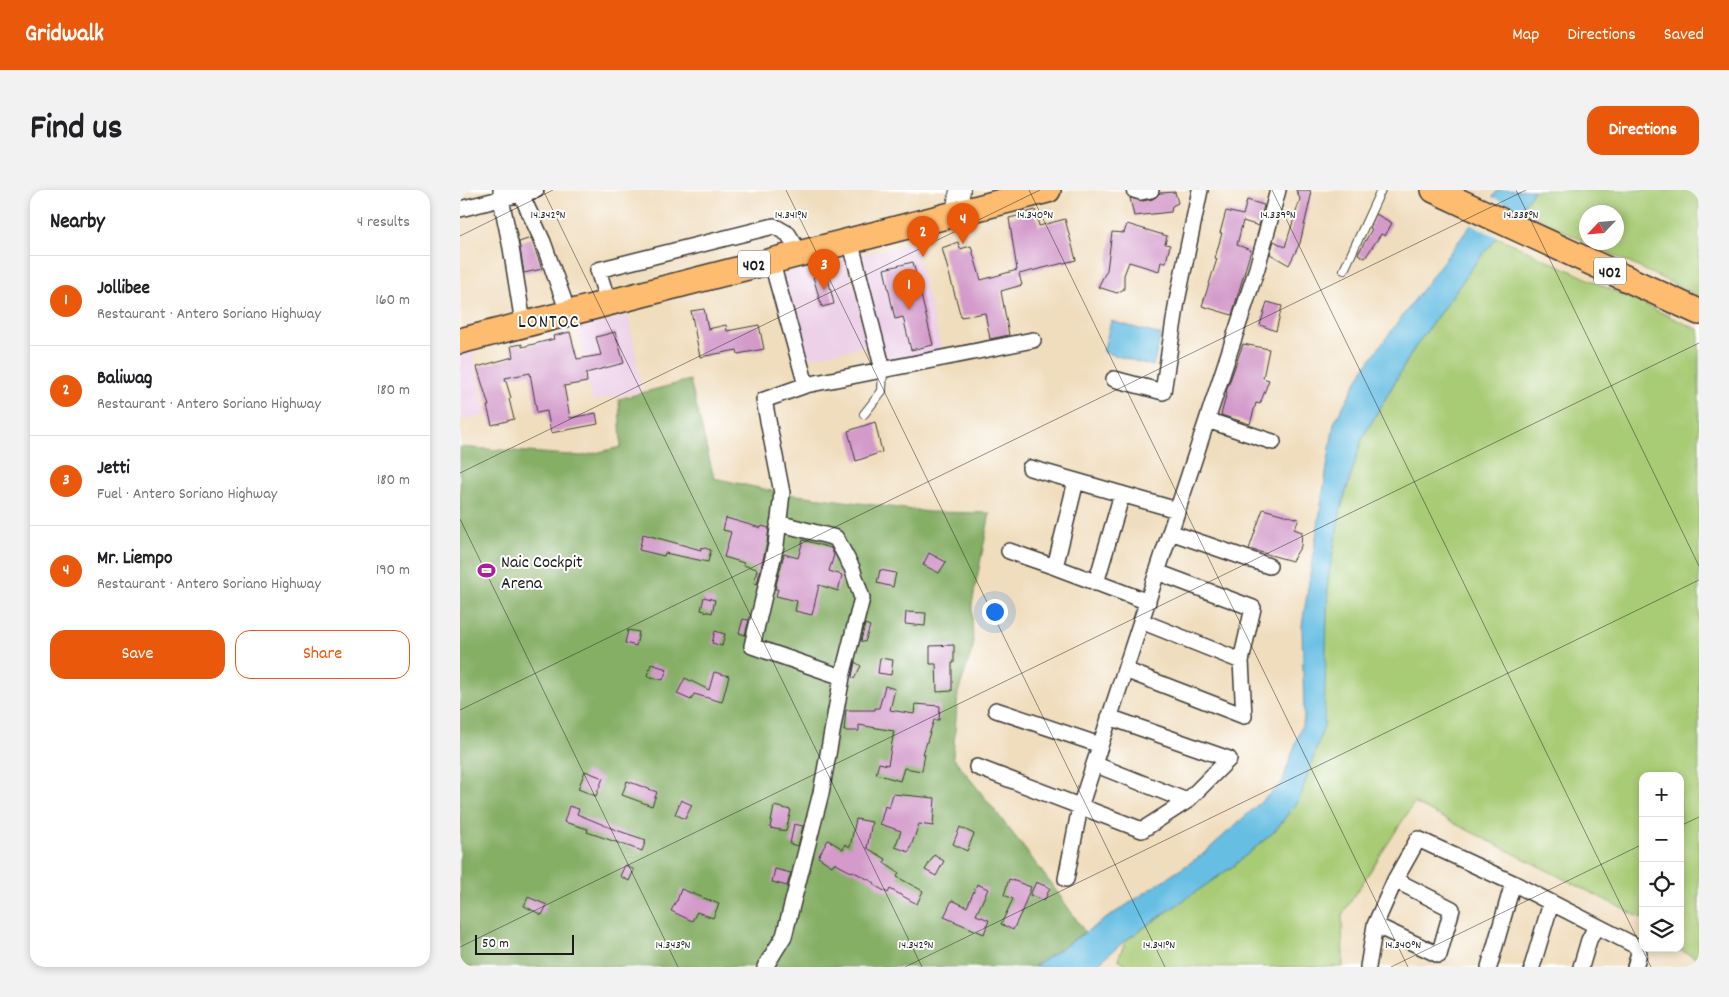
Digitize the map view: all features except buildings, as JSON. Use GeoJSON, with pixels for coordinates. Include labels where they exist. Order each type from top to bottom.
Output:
{"type":"FeatureCollection","features":[{"type":"Feature","properties":{"kind":"main road","name":"402"},"geometry":{"type":"LineString","coordinates":[[460,341],[523,323],[850,240],[958,202],[1048,190]]}},
{"type":"Feature","properties":{"kind":"main road","name":"402"},"geometry":{"type":"LineString","coordinates":[[1434,190],[1699,312]]}},
{"type":"Feature","properties":{"kind":"street"},"geometry":{"type":"LineString","coordinates":[[1134,190],[1141,192],[1150,190]]}},
{"type":"Feature","properties":{"kind":"street"},"geometry":{"type":"LineString","coordinates":[[1114,379],[1163,392],[1177,301],[1200,190]]}},
{"type":"Feature","properties":{"kind":"street"},"geometry":{"type":"LineString","coordinates":[[1066,879],[1080,807],[1257,268],[1278,190]]}},
{"type":"Feature","properties":{"kind":"street"},"geometry":{"type":"LineString","coordinates":[[460,209],[501,195],[525,191],[568,312]]}},
{"type":"Feature","properties":{"kind":"street"},"geometry":{"type":"LineString","coordinates":[[501,195],[523,323]]}},
{"type":"Feature","properties":{"kind":"street"},"geometry":{"type":"LineString","coordinates":[[608,302],[598,270],[774,226],[788,234],[800,253]]}},
{"type":"Feature","properties":{"kind":"street"},"geometry":{"type":"LineString","coordinates":[[850,240],[883,370]]}},
{"type":"Feature","properties":{"kind":"street"},"geometry":{"type":"LineString","coordinates":[[771,260],[806,385]]}},
{"type":"Feature","properties":{"kind":"street"},"geometry":{"type":"LineString","coordinates":[[842,676],[752,646],[776,545],[782,492],[764,400],[806,385],[1032,340]]}},
{"type":"Feature","properties":{"kind":"street"},"geometry":{"type":"LineString","coordinates":[[1207,420],[1273,442]]}},
{"type":"Feature","properties":{"kind":"street"},"geometry":{"type":"LineString","coordinates":[[1030,468],[1177,510]]}},
{"type":"Feature","properties":{"kind":"street"},"geometry":{"type":"LineString","coordinates":[[1055,567],[1076,482]]}},
{"type":"Feature","properties":{"kind":"street"},"geometry":{"type":"LineString","coordinates":[[1096,583],[1122,494]]}},
{"type":"Feature","properties":{"kind":"street"},"geometry":{"type":"LineString","coordinates":[[765,967],[784,936],[821,793],[842,676],[862,598],[852,568],[836,538],[778,523]]}},
{"type":"Feature","properties":{"kind":"street"},"geometry":{"type":"LineString","coordinates":[[1170,532],[1269,566]]}},
{"type":"Feature","properties":{"kind":"street"},"geometry":{"type":"LineString","coordinates":[[1009,551],[1148,602]]}},
{"type":"Feature","properties":{"kind":"street"},"geometry":{"type":"LineString","coordinates":[[1125,670],[1244,716],[1241,661],[1253,608],[1157,572]]}},
{"type":"Feature","properties":{"kind":"street"},"geometry":{"type":"LineString","coordinates":[[1141,621],[1241,661]]}},
{"type":"Feature","properties":{"kind":"street"},"geometry":{"type":"LineString","coordinates":[[996,710],[1100,745]]}},
{"type":"Feature","properties":{"kind":"street"},"geometry":{"type":"LineString","coordinates":[[977,766],[1142,830],[1187,801],[1229,759],[1109,718]]}},
{"type":"Feature","properties":{"kind":"street"},"geometry":{"type":"LineString","coordinates":[[1094,764],[1187,801]]}},
{"type":"Feature","properties":{"kind":"street"},"geometry":{"type":"LineString","coordinates":[[1368,967],[1375,925],[1395,880],[1418,838],[1513,883],[1636,946],[1639,953],[1635,967]]}},
{"type":"Feature","properties":{"kind":"street"},"geometry":{"type":"LineString","coordinates":[[1375,925],[1439,955],[1452,909],[1395,880]]}},
{"type":"Feature","properties":{"kind":"street"},"geometry":{"type":"LineString","coordinates":[[1489,967],[1513,883]]}},
{"type":"Feature","properties":{"kind":"street"},"geometry":{"type":"LineString","coordinates":[[1532,967],[1551,903]]}},
{"type":"Feature","properties":{"kind":"street"},"geometry":{"type":"LineString","coordinates":[[1581,967],[1589,940],[1596,926]]}},
{"type":"Feature","properties":{"kind":"lane"},"geometry":{"type":"LineString","coordinates":[[1344,270],[1381,190]]}},
{"type":"Feature","properties":{"kind":"lane"},"geometry":{"type":"LineString","coordinates":[[864,414],[882,391],[883,370]]}},
{"type":"Feature","properties":{"kind":"shaded area"},"geometry":{"type":"Polygon","coordinates":[[[914,242],[942,352],[886,364],[859,256],[914,242]]]}},
{"type":"Feature","properties":{"kind":"shaded area"},"geometry":{"type":"Polygon","coordinates":[[[846,259],[871,345],[804,359],[781,279],[785,273],[846,259]]]}},
{"type":"Feature","properties":{"kind":"shaded area"},"geometry":{"type":"Polygon","coordinates":[[[628,314],[642,391],[592,401],[578,329],[628,314]]]}},
{"type":"Feature","properties":{"kind":"shaded area"},"geometry":{"type":"Polygon","coordinates":[[[471,344],[486,416],[460,420],[460,346],[471,344]]]}},
{"type":"Feature","properties":{"kind":"green space"},"geometry":{"type":"Polygon","coordinates":[[[1534,190],[1699,190],[1699,296],[1603,250],[1624,250],[1624,205],[1579,205],[1579,239],[1520,210],[1534,190]]]}},
{"type":"Feature","properties":{"kind":"green space"},"geometry":{"type":"Polygon","coordinates":[[[1497,237],[1699,330],[1699,959],[1684,952],[1684,772],[1639,772],[1639,917],[1414,803],[1342,915],[1343,967],[1129,967],[1118,959],[1126,940],[1232,867],[1275,831],[1300,798],[1326,631],[1328,579],[1341,508],[1362,439],[1414,349],[1472,268],[1497,237]]]}},
{"type":"Feature","properties":{"kind":"green space"},"geometry":{"type":"Polygon","coordinates":[[[690,380],[714,478],[782,493],[929,512],[990,513],[972,604],[973,647],[958,693],[953,757],[1037,865],[1085,932],[1033,967],[460,967],[460,447],[582,456],[621,447],[619,399],[690,380]]]}},
{"type":"Feature","properties":{"kind":"water"},"geometry":{"type":"Polygon","coordinates":[[[1498,190],[1534,190],[1472,268],[1414,349],[1362,439],[1341,508],[1328,579],[1324,726],[1300,798],[1275,831],[1232,867],[1126,940],[1094,967],[1033,967],[1202,855],[1282,783],[1304,719],[1302,626],[1334,423],[1364,368],[1498,190]]]}},
{"type":"Feature","properties":{"kind":"water"},"geometry":{"type":"Polygon","coordinates":[[[1111,321],[1161,335],[1153,366],[1103,352],[1111,321]]]}},
{"type":"Feature","properties":{"kind":"pier"},"geometry":{"type":"Polygon","coordinates":[[[1490,196],[1522,211],[1500,238],[1469,224],[1490,196]]]}},
{"type":"Feature","properties":{"kind":"place","name":"Mr. Liempo"},"geometry":{"type":"Point","coordinates":[963,244]}},
{"type":"Feature","properties":{"kind":"place","name":"Baliwag"},"geometry":{"type":"Point","coordinates":[923,257]}},
{"type":"Feature","properties":{"kind":"place","name":"Jetti"},"geometry":{"type":"Point","coordinates":[824,290]}},
{"type":"Feature","properties":{"kind":"place","name":"Jollibee"},"geometry":{"type":"Point","coordinates":[909,310]}},
{"type":"Feature","properties":{"kind":"place","name":"Naic Cockpit Arena"},"geometry":{"type":"Point","coordinates":[487,571]}},
{"type":"Feature","properties":{"kind":"district","name":"LONTOC"},"geometry":{"type":"Point","coordinates":[549,320]}}]}
